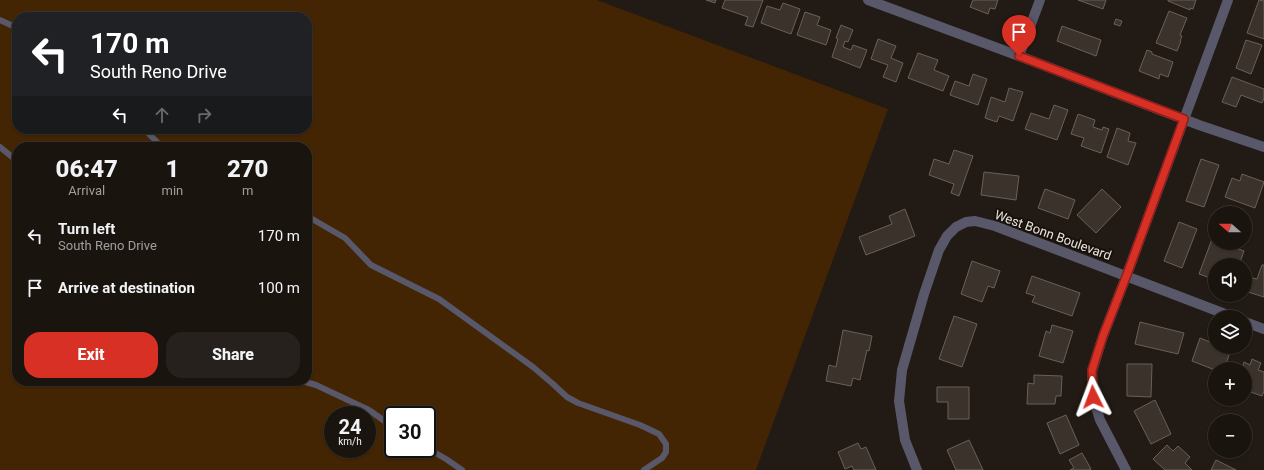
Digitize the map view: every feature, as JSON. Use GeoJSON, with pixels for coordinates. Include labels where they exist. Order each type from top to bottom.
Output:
{"type":"FeatureCollection","features":[{"type":"Feature","properties":{"kind":"street"},"geometry":{"type":"LineString","coordinates":[[868,0],[1184,119],[1264,147]]}},
{"type":"Feature","properties":{"kind":"street"},"geometry":{"type":"LineString","coordinates":[[1019,56],[1040,0]]}},
{"type":"Feature","properties":{"kind":"street"},"geometry":{"type":"LineString","coordinates":[[1126,470],[1100,420],[1093,397],[1092,370],[1103,336],[1228,0]]}},
{"type":"Feature","properties":{"kind":"street","name":"West Bonn Boulevard"},"geometry":{"type":"LineString","coordinates":[[917,470],[905,440],[899,401],[902,370],[924,294],[939,250],[956,227],[966,222],[975,221],[995,226],[1214,310]]}},
{"type":"Feature","properties":{"kind":"street"},"geometry":{"type":"LineString","coordinates":[[1252,325],[1264,329]]}},
{"type":"Feature","properties":{"kind":"lane"},"geometry":{"type":"LineString","coordinates":[[0,20],[12,26]]}},
{"type":"Feature","properties":{"kind":"lane"},"geometry":{"type":"LineString","coordinates":[[149,134],[157,142]]}},
{"type":"Feature","properties":{"kind":"lane"},"geometry":{"type":"LineString","coordinates":[[0,147],[12,157]]}},
{"type":"Feature","properties":{"kind":"lane"},"geometry":{"type":"LineString","coordinates":[[312,219],[345,238],[371,264],[439,299],[533,367],[567,397],[578,403],[640,425],[659,434],[666,444],[666,452],[662,458],[644,470]]}},
{"type":"Feature","properties":{"kind":"lane"},"geometry":{"type":"LineString","coordinates":[[312,384],[369,410],[384,421]]}},
{"type":"Feature","properties":{"kind":"lane"},"geometry":{"type":"LineString","coordinates":[[436,453],[462,470]]}},
{"type":"Feature","properties":{"kind":"shaded area"},"geometry":{"type":"Polygon","coordinates":[[[0,0],[597,0],[888,109],[756,470],[0,470],[0,0]]]}},
{"type":"Feature","properties":{"kind":"building"},"geometry":{"type":"Polygon","coordinates":[[[706,0],[716,0],[715,3],[706,0]]]}},
{"type":"Feature","properties":{"kind":"building"},"geometry":{"type":"Polygon","coordinates":[[[725,0],[763,0],[753,27],[745,25],[748,17],[722,8],[725,0]]]}},
{"type":"Feature","properties":{"kind":"building"},"geometry":{"type":"Polygon","coordinates":[[[973,0],[998,0],[995,9],[990,8],[988,14],[970,7],[973,0]]]}},
{"type":"Feature","properties":{"kind":"building"},"geometry":{"type":"Polygon","coordinates":[[[1078,0],[1106,0],[1103,9],[1078,0]]]}},
{"type":"Feature","properties":{"kind":"building"},"geometry":{"type":"Polygon","coordinates":[[[1168,0],[1196,0],[1193,9],[1190,8],[1190,10],[1168,0]]]}},
{"type":"Feature","properties":{"kind":"building"},"geometry":{"type":"Polygon","coordinates":[[[1259,0],[1264,1],[1264,39],[1247,33],[1259,0]]]}},
{"type":"Feature","properties":{"kind":"building"},"geometry":{"type":"Polygon","coordinates":[[[783,3],[800,9],[791,34],[761,23],[767,6],[780,10],[783,3]]]}},
{"type":"Feature","properties":{"kind":"building"},"geometry":{"type":"Polygon","coordinates":[[[1169,11],[1187,18],[1180,35],[1182,36],[1177,51],[1156,43],[1169,11]]]}},
{"type":"Feature","properties":{"kind":"building"},"geometry":{"type":"Polygon","coordinates":[[[805,12],[820,17],[817,25],[831,30],[826,45],[797,35],[805,12]]]}},
{"type":"Feature","properties":{"kind":"building"},"geometry":{"type":"Polygon","coordinates":[[[1116,19],[1122,21],[1120,26],[1114,24],[1116,19]]]}},
{"type":"Feature","properties":{"kind":"building"},"geometry":{"type":"Polygon","coordinates":[[[841,25],[853,30],[848,42],[845,41],[843,47],[851,50],[853,45],[867,50],[860,68],[832,57],[838,39],[836,38],[841,25]]]}},
{"type":"Feature","properties":{"kind":"building"},"geometry":{"type":"Polygon","coordinates":[[[1062,26],[1101,40],[1096,56],[1057,41],[1062,26]]]}},
{"type":"Feature","properties":{"kind":"building"},"geometry":{"type":"Polygon","coordinates":[[[878,39],[896,46],[891,58],[903,63],[896,82],[883,77],[888,65],[871,59],[878,39]]]}},
{"type":"Feature","properties":{"kind":"building"},"geometry":{"type":"Polygon","coordinates":[[[1246,40],[1262,45],[1251,74],[1236,68],[1246,40]]]}},
{"type":"Feature","properties":{"kind":"building"},"geometry":{"type":"Polygon","coordinates":[[[1147,50],[1152,52],[1152,54],[1173,62],[1168,77],[1160,74],[1159,79],[1139,71],[1147,50]]]}},
{"type":"Feature","properties":{"kind":"building"},"geometry":{"type":"Polygon","coordinates":[[[918,53],[938,60],[934,70],[949,76],[943,91],[908,78],[918,53]]]}},
{"type":"Feature","properties":{"kind":"building"},"geometry":{"type":"Polygon","coordinates":[[[973,74],[987,79],[978,105],[950,95],[955,81],[969,86],[973,74]]]}},
{"type":"Feature","properties":{"kind":"building"},"geometry":{"type":"Polygon","coordinates":[[[1232,77],[1264,89],[1264,98],[1262,103],[1241,95],[1236,107],[1222,102],[1232,77]]]}},
{"type":"Feature","properties":{"kind":"building"},"geometry":{"type":"Polygon","coordinates":[[[1009,88],[1023,92],[1013,121],[999,116],[997,122],[985,118],[991,97],[1005,102],[1009,88]]]}},
{"type":"Feature","properties":{"kind":"building"},"geometry":{"type":"Polygon","coordinates":[[[1054,105],[1068,110],[1057,140],[1025,129],[1031,113],[1049,119],[1054,105]]]}},
{"type":"Feature","properties":{"kind":"building"},"geometry":{"type":"Polygon","coordinates":[[[1078,114],[1095,120],[1093,127],[1102,130],[1103,127],[1109,129],[1101,153],[1081,146],[1084,138],[1071,134],[1078,114]]]}},
{"type":"Feature","properties":{"kind":"building"},"geometry":{"type":"Polygon","coordinates":[[[1117,128],[1130,133],[1128,141],[1136,143],[1128,165],[1107,157],[1117,128]]]}},
{"type":"Feature","properties":{"kind":"building"},"geometry":{"type":"Polygon","coordinates":[[[954,150],[973,156],[959,196],[951,193],[954,184],[929,175],[934,159],[949,164],[954,150]]]}},
{"type":"Feature","properties":{"kind":"building"},"geometry":{"type":"Polygon","coordinates":[[[1201,159],[1219,165],[1204,207],[1186,201],[1201,159]]]}},
{"type":"Feature","properties":{"kind":"building"},"geometry":{"type":"Polygon","coordinates":[[[984,172],[1019,176],[1016,200],[981,195],[984,172]]]}},
{"type":"Feature","properties":{"kind":"building"},"geometry":{"type":"Polygon","coordinates":[[[1242,174],[1264,182],[1255,208],[1225,197],[1232,178],[1240,181],[1242,174]]]}},
{"type":"Feature","properties":{"kind":"building"},"geometry":{"type":"Polygon","coordinates":[[[1045,189],[1075,200],[1068,219],[1038,208],[1045,189]]]}},
{"type":"Feature","properties":{"kind":"building"},"geometry":{"type":"Polygon","coordinates":[[[1102,189],[1121,207],[1096,233],[1077,215],[1102,189]]]}},
{"type":"Feature","properties":{"kind":"building"},"geometry":{"type":"Polygon","coordinates":[[[905,209],[915,236],[866,255],[859,237],[892,224],[889,216],[905,209]]]}},
{"type":"Feature","properties":{"kind":"building"},"geometry":{"type":"Polygon","coordinates":[[[1179,222],[1197,229],[1182,268],[1164,261],[1179,222]]]}},
{"type":"Feature","properties":{"kind":"building"},"geometry":{"type":"Polygon","coordinates":[[[1208,250],[1244,251],[1242,258],[1208,258],[1208,277],[1199,274],[1208,250]]]}},
{"type":"Feature","properties":{"kind":"building"},"geometry":{"type":"Polygon","coordinates":[[[972,261],[1000,271],[994,288],[988,286],[982,302],[961,294],[972,261]]]}},
{"type":"Feature","properties":{"kind":"building"},"geometry":{"type":"Polygon","coordinates":[[[1262,265],[1264,265],[1264,297],[1252,293],[1252,278],[1257,279],[1262,265]]]}},
{"type":"Feature","properties":{"kind":"building"},"geometry":{"type":"Polygon","coordinates":[[[1032,276],[1080,293],[1072,316],[1032,302],[1035,296],[1026,293],[1032,276]]]}},
{"type":"Feature","properties":{"kind":"building"},"geometry":{"type":"Polygon","coordinates":[[[954,316],[977,324],[962,367],[939,359],[954,316]]]}},
{"type":"Feature","properties":{"kind":"building"},"geometry":{"type":"Polygon","coordinates":[[[1140,322],[1184,333],[1178,354],[1135,344],[1140,322]]]}},
{"type":"Feature","properties":{"kind":"building"},"geometry":{"type":"Polygon","coordinates":[[[1052,325],[1073,331],[1063,363],[1039,356],[1046,331],[1050,333],[1052,325]]]}},
{"type":"Feature","properties":{"kind":"building"},"geometry":{"type":"Polygon","coordinates":[[[843,330],[872,336],[860,380],[853,378],[851,386],[826,381],[829,365],[836,367],[843,330]]]}},
{"type":"Feature","properties":{"kind":"building"},"geometry":{"type":"Polygon","coordinates":[[[1200,338],[1208,341],[1208,354],[1230,354],[1227,362],[1208,362],[1208,367],[1192,361],[1200,338]]]}},
{"type":"Feature","properties":{"kind":"building"},"geometry":{"type":"Polygon","coordinates":[[[1252,359],[1261,363],[1258,370],[1264,372],[1264,391],[1262,396],[1252,392],[1252,359]]]}},
{"type":"Feature","properties":{"kind":"building"},"geometry":{"type":"Polygon","coordinates":[[[1127,364],[1152,364],[1151,397],[1127,396],[1127,364]]]}},
{"type":"Feature","properties":{"kind":"building"},"geometry":{"type":"Polygon","coordinates":[[[1034,375],[1062,376],[1061,396],[1056,396],[1055,404],[1027,404],[1028,383],[1034,384],[1034,375]]]}},
{"type":"Feature","properties":{"kind":"building"},"geometry":{"type":"Polygon","coordinates":[[[937,387],[969,387],[969,419],[948,419],[948,402],[937,402],[937,387]]]}},
{"type":"Feature","properties":{"kind":"building"},"geometry":{"type":"Polygon","coordinates":[[[1155,400],[1171,434],[1151,444],[1134,411],[1155,400]]]}},
{"type":"Feature","properties":{"kind":"building"},"geometry":{"type":"Polygon","coordinates":[[[1066,415],[1079,445],[1060,454],[1047,423],[1066,415]]]}},
{"type":"Feature","properties":{"kind":"building"},"geometry":{"type":"Polygon","coordinates":[[[969,440],[983,470],[956,470],[947,450],[969,440]]]}},
{"type":"Feature","properties":{"kind":"building"},"geometry":{"type":"Polygon","coordinates":[[[858,443],[861,449],[866,447],[876,470],[854,470],[852,466],[845,469],[838,452],[858,443]]]}},
{"type":"Feature","properties":{"kind":"building"},"geometry":{"type":"Polygon","coordinates":[[[1167,445],[1173,451],[1178,446],[1190,457],[1185,463],[1192,470],[1165,470],[1153,459],[1167,445]]]}},
{"type":"Feature","properties":{"kind":"building"},"geometry":{"type":"Polygon","coordinates":[[[1082,453],[1091,469],[1070,470],[1074,468],[1069,460],[1082,453]]]}},
{"type":"Feature","properties":{"kind":"building"},"geometry":{"type":"Polygon","coordinates":[[[1216,460],[1236,470],[1211,470],[1216,460]]]}},
{"type":"Feature","properties":{"kind":"route"},"geometry":{"type":"LineString","coordinates":[[1019,56],[1184,119],[1103,336],[1092,370],[1093,397]]}}]}
